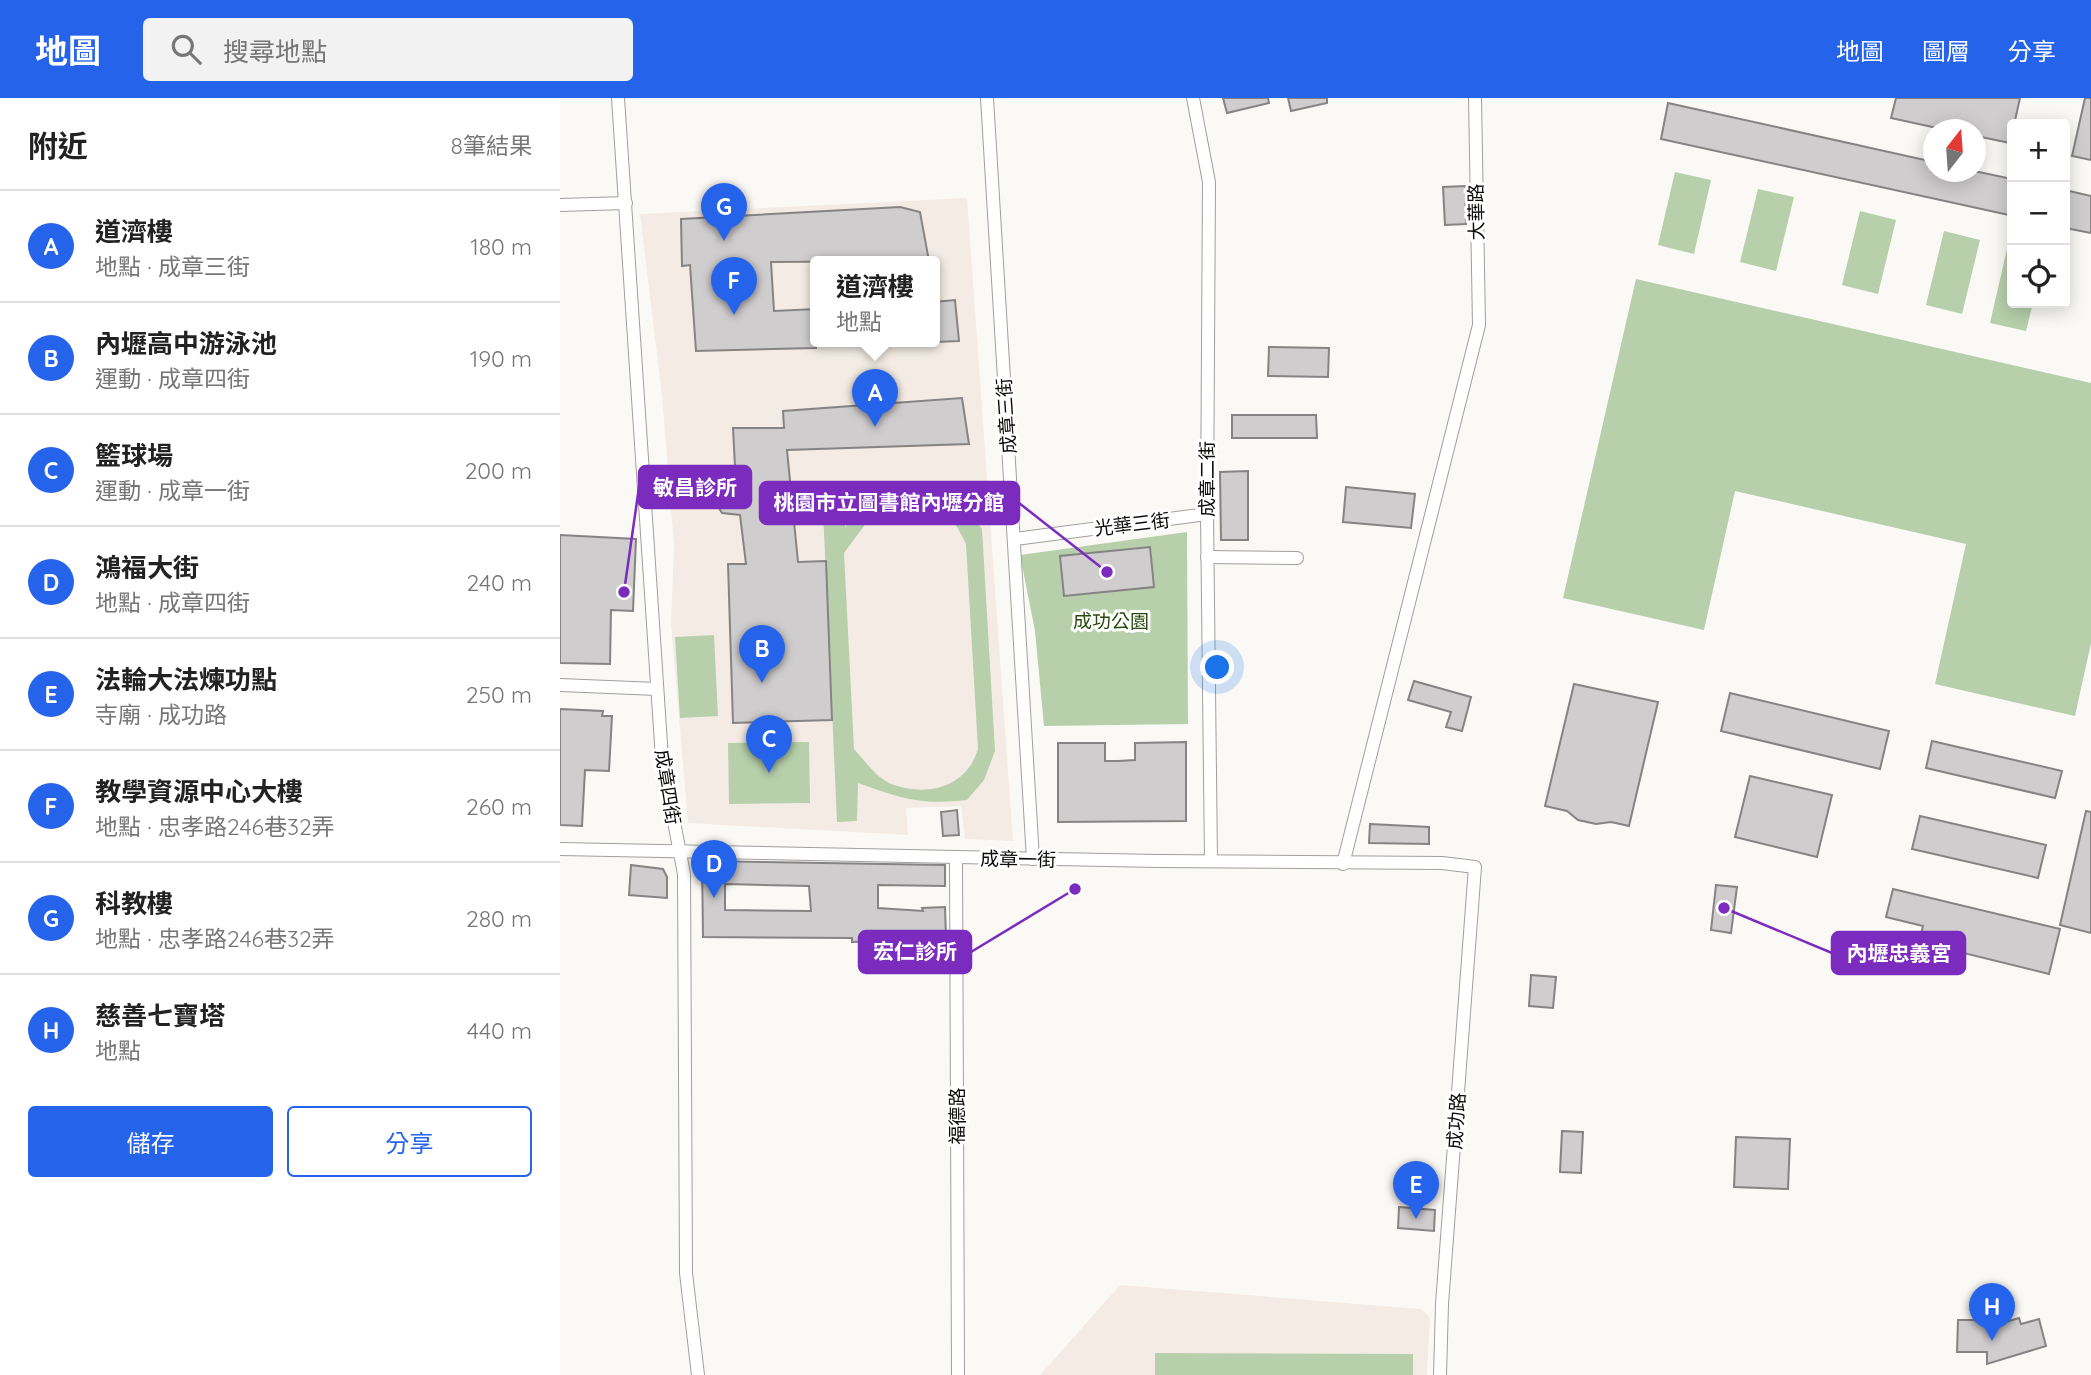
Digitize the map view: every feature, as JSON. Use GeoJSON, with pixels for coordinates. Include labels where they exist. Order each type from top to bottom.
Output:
{"type":"FeatureCollection","features":[{"type":"Feature","properties":{"kind":"street","name":"成章四街"},"geometry":{"type":"LineString","coordinates":[[618,98],[638,365],[662,759],[684,874],[686,1273],[698,1375]]}},
{"type":"Feature","properties":{"kind":"street","name":"成章三街"},"geometry":{"type":"LineString","coordinates":[[987,98],[1033,859]]}},
{"type":"Feature","properties":{"kind":"street","name":"成章二街"},"geometry":{"type":"LineString","coordinates":[[1193,98],[1209,182],[1207,557],[1211,861]]}},
{"type":"Feature","properties":{"kind":"street","name":"大華路"},"geometry":{"type":"LineString","coordinates":[[1343,864],[1479,325],[1475,98]]}},
{"type":"Feature","properties":{"kind":"street"},"geometry":{"type":"LineString","coordinates":[[560,205],[626,203]]}},
{"type":"Feature","properties":{"kind":"street","name":"光華三街"},"geometry":{"type":"LineString","coordinates":[[1015,539],[1207,514]]}},
{"type":"Feature","properties":{"kind":"street"},"geometry":{"type":"LineString","coordinates":[[1207,557],[1297,558]]}},
{"type":"Feature","properties":{"kind":"street"},"geometry":{"type":"LineString","coordinates":[[560,685],[657,690]]}},
{"type":"Feature","properties":{"kind":"street","name":"成章一街"},"geometry":{"type":"LineString","coordinates":[[560,849],[1343,864],[1443,863],[1475,867]]}},
{"type":"Feature","properties":{"kind":"street","name":"福德路"},"geometry":{"type":"LineString","coordinates":[[956,857],[958,1375]]}},
{"type":"Feature","properties":{"kind":"street","name":"成功路"},"geometry":{"type":"LineString","coordinates":[[1440,1375],[1442,1304],[1475,867]]}},
{"type":"Feature","properties":{"kind":"shaded area"},"geometry":{"type":"Polygon","coordinates":[[[967,198],[1013,841],[965,839],[961,806],[906,808],[908,835],[688,823],[671,624],[674,545],[662,396],[640,214],[967,198]]]}},
{"type":"Feature","properties":{"kind":"shaded area"},"geometry":{"type":"Polygon","coordinates":[[[1120,1285],[1421,1309],[1430,1317],[1427,1375],[1040,1375],[1120,1285]]]}},
{"type":"Feature","properties":{"kind":"green space"},"geometry":{"type":"Polygon","coordinates":[[[1675,172],[1711,180],[1694,254],[1658,245],[1675,172]]]}},
{"type":"Feature","properties":{"kind":"green space"},"geometry":{"type":"Polygon","coordinates":[[[1758,189],[1794,197],[1776,271],[1740,262],[1758,189]]]}},
{"type":"Feature","properties":{"kind":"green space"},"geometry":{"type":"Polygon","coordinates":[[[1860,211],[1896,220],[1878,294],[1842,285],[1860,211]]]}},
{"type":"Feature","properties":{"kind":"green space"},"geometry":{"type":"Polygon","coordinates":[[[1944,231],[1980,240],[1962,314],[1926,305],[1944,231]]]}},
{"type":"Feature","properties":{"kind":"green space"},"geometry":{"type":"Polygon","coordinates":[[[2007,249],[2007,308],[2032,308],[2026,331],[1990,323],[2007,249]]]}},
{"type":"Feature","properties":{"kind":"green space"},"geometry":{"type":"Polygon","coordinates":[[[1636,279],[2091,383],[2091,643],[2075,716],[1935,684],[1966,544],[1735,491],[1704,630],[1563,598],[1636,279]]]}},
{"type":"Feature","properties":{"kind":"green space"},"geometry":{"type":"Polygon","coordinates":[[[905,482],[932,488],[958,500],[982,529],[995,751],[984,780],[967,800],[924,801],[858,783],[857,821],[837,822],[822,488],[845,487],[845,528],[862,496],[905,482]],[[907,502],[885,507],[870,518],[844,553],[854,749],[872,770],[888,783],[921,790],[933,789],[956,780],[973,762],[978,749],[966,544],[944,513],[929,506],[907,502]]]}},
{"type":"Feature","properties":{"kind":"green space","name":"成功公園"},"geometry":{"type":"Polygon","coordinates":[[[1187,532],[1188,724],[1044,726],[1035,631],[1020,555],[1187,532]]]}},
{"type":"Feature","properties":{"kind":"green space"},"geometry":{"type":"Polygon","coordinates":[[[714,635],[718,716],[680,718],[675,637],[714,635]]]}},
{"type":"Feature","properties":{"kind":"green space"},"geometry":{"type":"Polygon","coordinates":[[[809,742],[810,803],[729,804],[728,743],[809,742]]]}},
{"type":"Feature","properties":{"kind":"green space"},"geometry":{"type":"Polygon","coordinates":[[[1155,1353],[1413,1354],[1413,1375],[1155,1375],[1155,1353]]]}},
{"type":"Feature","properties":{"kind":"building"},"geometry":{"type":"Polygon","coordinates":[[[1223,98],[1268,98],[1269,103],[1227,113],[1223,98]]]}},
{"type":"Feature","properties":{"kind":"building"},"geometry":{"type":"Polygon","coordinates":[[[1288,98],[1327,98],[1327,103],[1291,111],[1288,98]]]}},
{"type":"Feature","properties":{"kind":"building"},"geometry":{"type":"Polygon","coordinates":[[[1896,98],[2020,98],[2015,119],[2007,119],[2007,142],[1986,138],[1986,119],[1923,119],[1923,125],[1891,118],[1896,98]]]}},
{"type":"Feature","properties":{"kind":"building"},"geometry":{"type":"Polygon","coordinates":[[[2085,98],[2091,98],[2091,160],[2072,156],[2085,98]]]}},
{"type":"Feature","properties":{"kind":"building"},"geometry":{"type":"Polygon","coordinates":[[[1668,103],[1923,160],[1923,182],[1986,182],[1986,173],[2007,178],[2007,215],[1661,139],[1668,103]]]}},
{"type":"Feature","properties":{"kind":"building"},"geometry":{"type":"Polygon","coordinates":[[[1465,186],[1466,224],[1445,225],[1443,187],[1465,186]]]}},
{"type":"Feature","properties":{"kind":"building"},"geometry":{"type":"Polygon","coordinates":[[[2070,191],[2091,196],[2091,233],[2070,229],[2070,191]]]}},
{"type":"Feature","properties":{"kind":"building"},"geometry":{"type":"Polygon","coordinates":[[[900,207],[920,212],[928,256],[810,256],[810,262],[771,262],[774,311],[810,309],[810,347],[816,348],[696,351],[690,265],[682,266],[681,219],[900,207]]]}},
{"type":"Feature","properties":{"kind":"building"},"geometry":{"type":"Polygon","coordinates":[[[955,300],[959,341],[940,342],[940,301],[955,300]]]}},
{"type":"Feature","properties":{"kind":"building"},"geometry":{"type":"Polygon","coordinates":[[[1269,347],[1329,348],[1328,377],[1268,376],[1269,347]]]}},
{"type":"Feature","properties":{"kind":"building"},"geometry":{"type":"Polygon","coordinates":[[[962,398],[969,444],[787,450],[798,562],[826,561],[832,720],[733,723],[728,564],[746,564],[740,515],[722,513],[710,494],[720,475],[735,467],[733,428],[784,428],[783,411],[962,398]]]}},
{"type":"Feature","properties":{"kind":"building"},"geometry":{"type":"Polygon","coordinates":[[[1232,415],[1316,415],[1317,438],[1232,438],[1232,415]]]}},
{"type":"Feature","properties":{"kind":"building"},"geometry":{"type":"Polygon","coordinates":[[[1248,471],[1248,540],[1221,540],[1220,472],[1248,471]]]}},
{"type":"Feature","properties":{"kind":"building"},"geometry":{"type":"Polygon","coordinates":[[[1346,487],[1415,494],[1411,528],[1343,522],[1346,487]]]}},
{"type":"Feature","properties":{"kind":"building"},"geometry":{"type":"Polygon","coordinates":[[[560,535],[636,539],[633,611],[611,610],[610,664],[560,663],[560,535]]]}},
{"type":"Feature","properties":{"kind":"building"},"geometry":{"type":"Polygon","coordinates":[[[1150,547],[1154,587],[1064,596],[1060,556],[1150,547]]]}},
{"type":"Feature","properties":{"kind":"building"},"geometry":{"type":"Polygon","coordinates":[[[1414,681],[1471,697],[1462,731],[1446,727],[1451,712],[1408,700],[1414,681]]]}},
{"type":"Feature","properties":{"kind":"building"},"geometry":{"type":"Polygon","coordinates":[[[1574,684],[1658,702],[1629,826],[1578,820],[1567,811],[1545,806],[1574,684]]]}},
{"type":"Feature","properties":{"kind":"building"},"geometry":{"type":"Polygon","coordinates":[[[1730,693],[1889,731],[1880,769],[1721,731],[1730,693]]]}},
{"type":"Feature","properties":{"kind":"building"},"geometry":{"type":"Polygon","coordinates":[[[560,709],[603,711],[602,716],[612,716],[609,771],[585,770],[582,826],[560,825],[560,709]]]}},
{"type":"Feature","properties":{"kind":"building"},"geometry":{"type":"Polygon","coordinates":[[[1932,741],[2062,771],[2055,798],[1926,768],[1932,741]]]}},
{"type":"Feature","properties":{"kind":"building"},"geometry":{"type":"Polygon","coordinates":[[[1186,742],[1186,821],[1058,822],[1058,743],[1105,743],[1105,761],[1118,761],[1135,760],[1135,743],[1186,742]]]}},
{"type":"Feature","properties":{"kind":"building"},"geometry":{"type":"Polygon","coordinates":[[[1750,776],[1832,795],[1817,857],[1735,837],[1750,776]]]}},
{"type":"Feature","properties":{"kind":"building"},"geometry":{"type":"Polygon","coordinates":[[[957,810],[959,835],[943,836],[941,812],[957,810]]]}},
{"type":"Feature","properties":{"kind":"building"},"geometry":{"type":"Polygon","coordinates":[[[2086,811],[2091,812],[2091,933],[2060,925],[2086,811]]]}},
{"type":"Feature","properties":{"kind":"building"},"geometry":{"type":"Polygon","coordinates":[[[1920,816],[2046,845],[2038,878],[1912,849],[1920,816]]]}},
{"type":"Feature","properties":{"kind":"building"},"geometry":{"type":"Polygon","coordinates":[[[1370,824],[1429,827],[1429,844],[1369,843],[1370,824]]]}},
{"type":"Feature","properties":{"kind":"building"},"geometry":{"type":"Polygon","coordinates":[[[702,861],[945,865],[945,886],[878,885],[878,908],[923,911],[922,908],[945,907],[946,939],[852,942],[852,938],[703,937],[702,861]],[[725,884],[725,910],[811,911],[809,886],[725,884]]]}},
{"type":"Feature","properties":{"kind":"building"},"geometry":{"type":"Polygon","coordinates":[[[631,865],[663,869],[667,877],[667,898],[629,895],[631,865]]]}},
{"type":"Feature","properties":{"kind":"building"},"geometry":{"type":"Polygon","coordinates":[[[1716,885],[1737,887],[1731,933],[1711,930],[1716,885]]]}},
{"type":"Feature","properties":{"kind":"building"},"geometry":{"type":"Polygon","coordinates":[[[1893,889],[2060,929],[2049,974],[1919,942],[1923,926],[1886,917],[1893,889]]]}},
{"type":"Feature","properties":{"kind":"building"},"geometry":{"type":"Polygon","coordinates":[[[1531,975],[1556,977],[1553,1008],[1529,1006],[1531,975]]]}},
{"type":"Feature","properties":{"kind":"building"},"geometry":{"type":"Polygon","coordinates":[[[1562,1131],[1583,1132],[1581,1173],[1560,1172],[1562,1131]]]}},
{"type":"Feature","properties":{"kind":"building"},"geometry":{"type":"Polygon","coordinates":[[[1736,1137],[1790,1139],[1788,1189],[1734,1187],[1736,1137]]]}},
{"type":"Feature","properties":{"kind":"building"},"geometry":{"type":"Polygon","coordinates":[[[1399,1207],[1435,1210],[1434,1231],[1398,1228],[1399,1207]]]}},
{"type":"Feature","properties":{"kind":"building"},"geometry":{"type":"Polygon","coordinates":[[[1990,1314],[1999,1324],[2019,1318],[2021,1324],[2039,1319],[2046,1346],[1987,1364],[1987,1352],[1957,1352],[1958,1320],[1985,1320],[1990,1314]]]}},
{"type":"Feature","properties":{"kind":"place","name":"科教樓"},"geometry":{"type":"Point","coordinates":[724,241]}},
{"type":"Feature","properties":{"kind":"place","name":"教學資源中心大樓"},"geometry":{"type":"Point","coordinates":[734,315]}},
{"type":"Feature","properties":{"kind":"place","name":"道濟樓"},"geometry":{"type":"Point","coordinates":[875,427]}},
{"type":"Feature","properties":{"kind":"place","name":"桃園市立圖書館內壢分館"},"geometry":{"type":"Point","coordinates":[1107,572]}},
{"type":"Feature","properties":{"kind":"place","name":"敏昌診所"},"geometry":{"type":"Point","coordinates":[624,592]}},
{"type":"Feature","properties":{"kind":"place","name":"內壢高中游泳池"},"geometry":{"type":"Point","coordinates":[762,683]}},
{"type":"Feature","properties":{"kind":"place","name":"籃球場"},"geometry":{"type":"Point","coordinates":[769,773]}},
{"type":"Feature","properties":{"kind":"place","name":"宏仁診所"},"geometry":{"type":"Point","coordinates":[1075,889]}},
{"type":"Feature","properties":{"kind":"place","name":"鴻福大街"},"geometry":{"type":"Point","coordinates":[714,898]}},
{"type":"Feature","properties":{"kind":"place","name":"內壢忠義宮"},"geometry":{"type":"Point","coordinates":[1724,908]}},
{"type":"Feature","properties":{"kind":"place","name":"法輪大法煉功點"},"geometry":{"type":"Point","coordinates":[1416,1219]}},
{"type":"Feature","properties":{"kind":"place","name":"慈善七寶塔"},"geometry":{"type":"Point","coordinates":[1992,1341]}}]}
